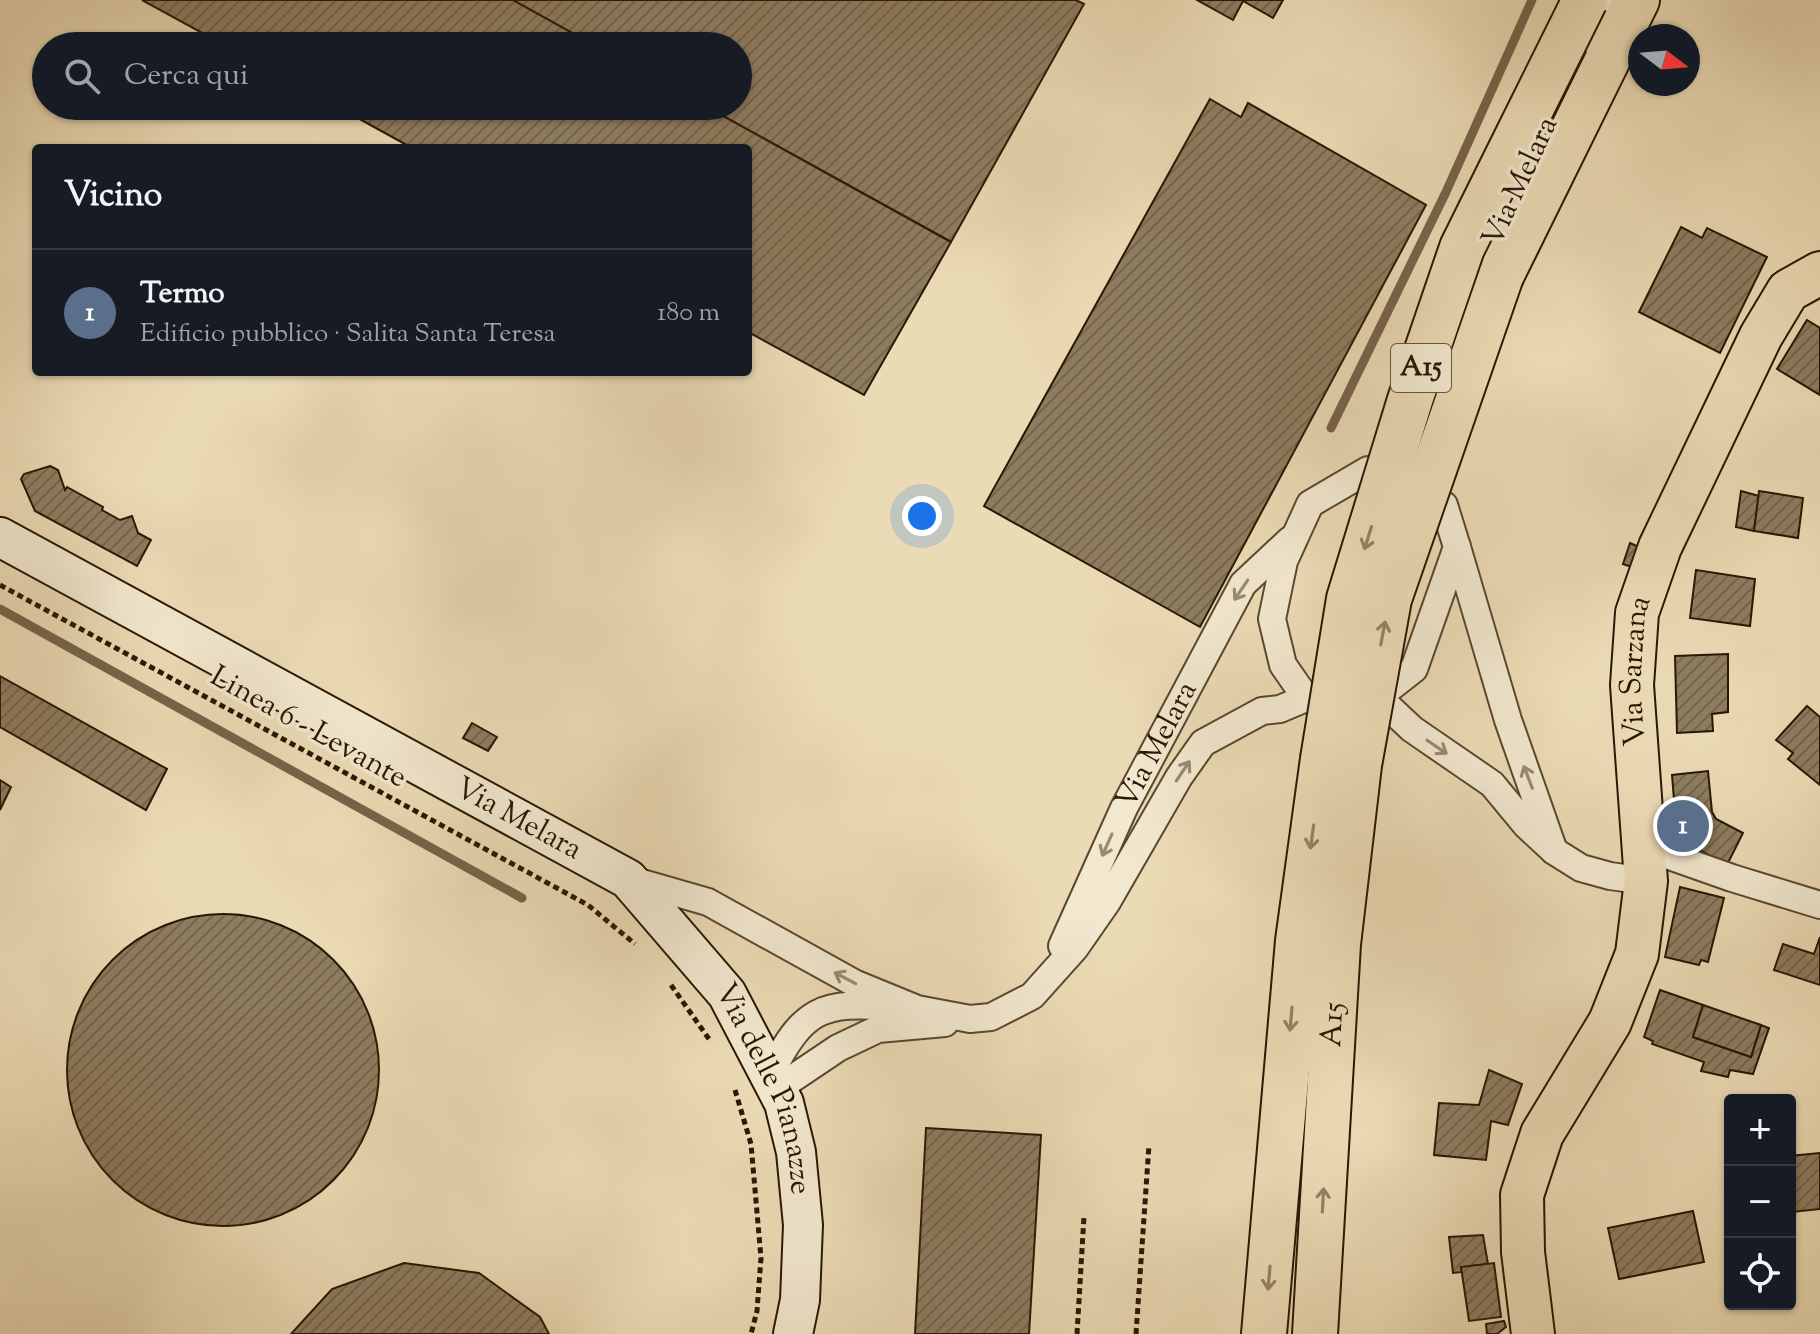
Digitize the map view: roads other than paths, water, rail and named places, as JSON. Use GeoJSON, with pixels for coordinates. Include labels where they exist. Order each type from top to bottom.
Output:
{"type":"FeatureCollection","features":[{"type":"Feature","properties":{"kind":"highway","name":"A15"},"geometry":{"type":"LineString","coordinates":[[1264,1334],[1341,762],[1349,599],[1410,400],[1457,261],[1585,0]]}},
{"type":"Feature","properties":{"kind":"highway","name":"A15"},"geometry":{"type":"LineString","coordinates":[[1341,762],[1389,599],[1501,276],[1637,0]]}},
{"type":"Feature","properties":{"kind":"highway","name":"A15"},"geometry":{"type":"LineString","coordinates":[[1315,1334],[1318,943]]}},
{"type":"Feature","properties":{"kind":"main road","name":"Via Sarzana"},"geometry":{"type":"LineString","coordinates":[[1533,1334],[1523,1252],[1522,1195],[1542,1134],[1610,1022],[1637,954],[1645,864],[1632,685],[1637,613],[1660,547],[1761,336],[1788,291],[1820,273]]}},
{"type":"Feature","properties":{"kind":"street","name":"Via Melara"},"geometry":{"type":"LineString","coordinates":[[1368,470],[1419,414],[1443,368],[1517,183],[1609,0]]}},
{"type":"Feature","properties":{"kind":"street","name":"Via Melara"},"geometry":{"type":"LineString","coordinates":[[1443,368],[1438,423],[1444,505]]}},
{"type":"Feature","properties":{"kind":"street"},"geometry":{"type":"LineString","coordinates":[[1457,547],[1414,669],[1354,716],[1306,698],[1283,665],[1272,619],[1284,561],[1310,504],[1368,470],[1444,505],[1457,547],[1508,720],[1554,851]]}},
{"type":"Feature","properties":{"kind":"street","name":"Via Melara"},"geometry":{"type":"LineString","coordinates":[[1049,976],[1124,808],[1243,584],[1295,535]]}},
{"type":"Feature","properties":{"kind":"street","name":"Via Melara"},"geometry":{"type":"LineString","coordinates":[[0,537],[628,879],[708,902],[856,984],[917,1009],[970,1019],[991,1017],[1032,996],[1075,948],[1107,902],[1179,777],[1203,743],[1262,711],[1280,709],[1306,698]]}},
{"type":"Feature","properties":{"kind":"street"},"geometry":{"type":"LineString","coordinates":[[1378,697],[1412,729],[1492,784],[1526,825],[1554,851],[1581,868],[1610,876],[1645,864],[1732,878],[1820,905]]}},
{"type":"Feature","properties":{"kind":"street","name":"Via delle Pianazze"},"geometry":{"type":"LineString","coordinates":[[628,879],[727,994],[784,1103],[796,1152],[803,1225],[800,1300],[793,1334]]}},
{"type":"Feature","properties":{"kind":"street"},"geometry":{"type":"LineString","coordinates":[[774,1081],[786,1042],[808,1018],[823,1009],[858,1004],[917,1009]]}},
{"type":"Feature","properties":{"kind":"street"},"geometry":{"type":"LineString","coordinates":[[774,1081],[878,1029],[970,1019]]}},
{"type":"Feature","properties":{"kind":"waterway"},"geometry":{"type":"LineString","coordinates":[[1331,428],[1446,192],[1532,0]]}},
{"type":"Feature","properties":{"kind":"waterway"},"geometry":{"type":"LineString","coordinates":[[0,609],[522,898]]}},
{"type":"Feature","properties":{"kind":"place","name":"Termo"},"geometry":{"type":"Point","coordinates":[1683,826]}}]}
